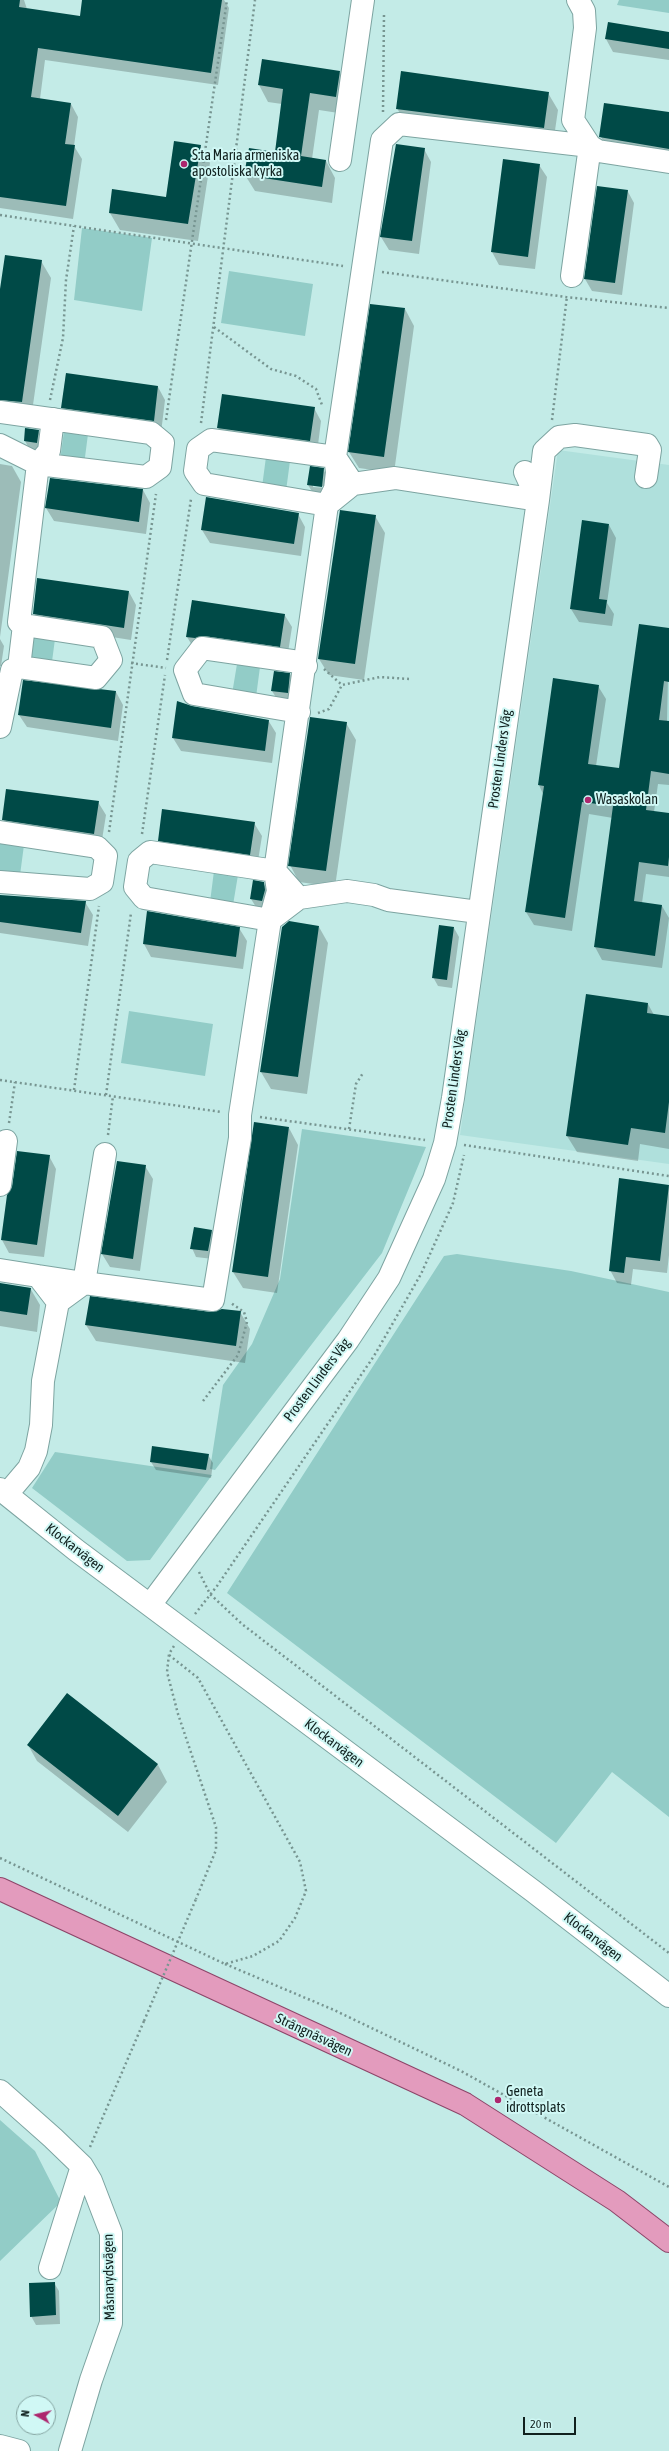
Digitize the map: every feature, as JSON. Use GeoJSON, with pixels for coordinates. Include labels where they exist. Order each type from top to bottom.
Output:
{"type":"FeatureCollection","features":[{"type":"Feature","properties":{"kind":"main road","name":"Strängnäsvägen"},"geometry":{"type":"LineString","coordinates":[[0,1889],[465,2104],[617,2201],[669,2241]]}},
{"type":"Feature","properties":{"kind":"main road","name":"Strängnäsvägen"},"geometry":{"type":"LineString","coordinates":[[617,2201],[669,2225]]}},
{"type":"Feature","properties":{"kind":"street"},"geometry":{"type":"LineString","coordinates":[[340,160],[363,0]]}},
{"type":"Feature","properties":{"kind":"street"},"geometry":{"type":"LineString","coordinates":[[572,276],[590,146],[573,120],[585,28],[584,11],[578,0]]}},
{"type":"Feature","properties":{"kind":"street"},"geometry":{"type":"LineString","coordinates":[[546,140],[573,120]]}},
{"type":"Feature","properties":{"kind":"street"},"geometry":{"type":"LineString","coordinates":[[0,1270],[213,1300],[240,1138],[240,1115],[270,920],[278,891],[275,871],[306,666],[327,505],[334,490],[337,472],[335,457],[382,140],[399,124],[590,146],[598,151],[669,162]]}},
{"type":"Feature","properties":{"kind":"street"},"geometry":{"type":"LineString","coordinates":[[0,412],[151,433],[163,443],[160,467],[146,477],[38,464],[0,446]]}},
{"type":"Feature","properties":{"kind":"street"},"geometry":{"type":"LineString","coordinates":[[0,728],[12,670],[19,667],[96,678],[111,660],[102,637],[24,625],[19,622],[38,464],[49,451],[50,419]]}},
{"type":"Feature","properties":{"kind":"street","name":"Prosten Linders Väg"},"geometry":{"type":"LineString","coordinates":[[150,1605],[348,1340],[389,1278],[434,1179],[455,1144],[478,912],[544,451],[559,436],[575,435],[647,445],[650,450],[646,477]]}},
{"type":"Feature","properties":{"kind":"street"},"geometry":{"type":"LineString","coordinates":[[353,484],[335,457],[211,440],[198,449],[195,471],[204,484],[327,505],[353,484],[396,478],[538,500]]}},
{"type":"Feature","properties":{"kind":"street"},"geometry":{"type":"LineString","coordinates":[[525,472],[538,500]]}},
{"type":"Feature","properties":{"kind":"street"},"geometry":{"type":"LineString","coordinates":[[19,667],[24,625]]}},
{"type":"Feature","properties":{"kind":"street"},"geometry":{"type":"LineString","coordinates":[[299,712],[194,694],[185,670],[202,648],[299,662],[306,666]]}},
{"type":"Feature","properties":{"kind":"street"},"geometry":{"type":"LineString","coordinates":[[0,832],[97,847],[106,856],[102,882],[90,890],[0,882]]}},
{"type":"Feature","properties":{"kind":"street"},"geometry":{"type":"LineString","coordinates":[[299,898],[275,871],[150,852],[139,861],[135,887],[144,898],[270,920],[299,898],[347,891],[374,895],[388,900],[478,912]]}},
{"type":"Feature","properties":{"kind":"street"},"geometry":{"type":"LineString","coordinates":[[0,1185],[6,1141]]}},
{"type":"Feature","properties":{"kind":"street"},"geometry":{"type":"LineString","coordinates":[[4,1491],[29,1468],[36,1451],[41,1425],[43,1380],[58,1302],[84,1283],[105,1154]]}},
{"type":"Feature","properties":{"kind":"street"},"geometry":{"type":"LineString","coordinates":[[38,1276],[58,1302]]}},
{"type":"Feature","properties":{"kind":"street","name":"Klockarvägen"},"geometry":{"type":"LineString","coordinates":[[4,1491],[150,1605],[527,1886],[669,1996]]}},
{"type":"Feature","properties":{"kind":"street","name":"Måsnarydsvägen"},"geometry":{"type":"LineString","coordinates":[[0,2090],[82,2166],[91,2180],[111,2233],[111,2323],[91,2380],[70,2451]]}},
{"type":"Feature","properties":{"kind":"street"},"geometry":{"type":"LineString","coordinates":[[50,2268],[82,2166]]}},
{"type":"Feature","properties":{"kind":"street"},"geometry":{"type":"LineString","coordinates":[[0,2446],[19,2451]]}},
{"type":"Feature","properties":{"kind":"path"},"geometry":{"type":"LineString","coordinates":[[163,443],[227,0]]}},
{"type":"Feature","properties":{"kind":"path"},"geometry":{"type":"LineString","coordinates":[[198,449],[255,0]]}},
{"type":"Feature","properties":{"kind":"path"},"geometry":{"type":"LineString","coordinates":[[384,14],[382,96],[384,116],[393,130]]}},
{"type":"Feature","properties":{"kind":"path"},"geometry":{"type":"LineString","coordinates":[[0,215],[224,250],[566,297],[669,308]]}},
{"type":"Feature","properties":{"kind":"path"},"geometry":{"type":"LineString","coordinates":[[50,419],[63,338],[66,280],[74,226]]}},
{"type":"Feature","properties":{"kind":"path"},"geometry":{"type":"LineString","coordinates":[[552,421],[559,373],[566,297],[570,291],[572,276]]}},
{"type":"Feature","properties":{"kind":"path"},"geometry":{"type":"LineString","coordinates":[[214,326],[271,369],[296,376],[316,389],[323,408]]}},
{"type":"Feature","properties":{"kind":"path"},"geometry":{"type":"LineString","coordinates":[[106,856],[160,467]]}},
{"type":"Feature","properties":{"kind":"path"},"geometry":{"type":"LineString","coordinates":[[111,660],[185,670]]}},
{"type":"Feature","properties":{"kind":"path"},"geometry":{"type":"LineString","coordinates":[[299,712],[320,713],[329,709],[342,685],[380,677],[409,679]]}},
{"type":"Feature","properties":{"kind":"path"},"geometry":{"type":"LineString","coordinates":[[74,1090],[102,882]]}},
{"type":"Feature","properties":{"kind":"path"},"geometry":{"type":"LineString","coordinates":[[106,1095],[135,887]]}},
{"type":"Feature","properties":{"kind":"path"},"geometry":{"type":"LineString","coordinates":[[349,1129],[356,1084],[363,1072]]}},
{"type":"Feature","properties":{"kind":"path"},"geometry":{"type":"LineString","coordinates":[[0,1080],[240,1115],[455,1144],[669,1176]]}},
{"type":"Feature","properties":{"kind":"path"},"geometry":{"type":"LineString","coordinates":[[6,1141],[15,1082]]}},
{"type":"Feature","properties":{"kind":"path"},"geometry":{"type":"LineString","coordinates":[[105,1154],[113,1096]]}},
{"type":"Feature","properties":{"kind":"path"},"geometry":{"type":"LineString","coordinates":[[82,2166],[216,1850],[216,1827],[178,1714],[167,1672],[169,1654],[183,1630],[210,1594],[374,1356],[421,1274],[453,1203],[455,1144]]}},
{"type":"Feature","properties":{"kind":"path"},"geometry":{"type":"LineString","coordinates":[[203,1401],[238,1355],[247,1322],[244,1312],[230,1302],[213,1300]]}},
{"type":"Feature","properties":{"kind":"path"},"geometry":{"type":"LineString","coordinates":[[185,1558],[199,1571],[210,1594],[242,1624],[669,1953]]}},
{"type":"Feature","properties":{"kind":"path"},"geometry":{"type":"LineString","coordinates":[[169,1654],[198,1678],[300,1862],[306,1891],[295,1918],[279,1941],[253,1956],[224,1964]]}},
{"type":"Feature","properties":{"kind":"path"},"geometry":{"type":"LineString","coordinates":[[0,1858],[224,1964],[334,2010],[461,2071],[669,2187]]}},
{"type":"Feature","properties":{"kind":"shaded area"},"geometry":{"type":"Polygon","coordinates":[[[619,0],[669,0],[669,13],[617,5],[619,0]]]}},
{"type":"Feature","properties":{"kind":"shaded area"},"geometry":{"type":"Polygon","coordinates":[[[82,228],[152,238],[142,311],[74,300],[82,228]]]}},
{"type":"Feature","properties":{"kind":"shaded area"},"geometry":{"type":"Polygon","coordinates":[[[229,271],[313,284],[305,336],[221,323],[229,271]]]}},
{"type":"Feature","properties":{"kind":"shaded area"},"geometry":{"type":"Polygon","coordinates":[[[64,431],[88,434],[84,465],[60,461],[64,431]]]}},
{"type":"Feature","properties":{"kind":"shaded area","name":"Wasaskolan"},"geometry":{"type":"Polygon","coordinates":[[[558,450],[669,465],[669,1164],[460,1135],[558,450]]]}},
{"type":"Feature","properties":{"kind":"shaded area"},"geometry":{"type":"Polygon","coordinates":[[[266,457],[290,461],[286,491],[262,487],[266,457]]]}},
{"type":"Feature","properties":{"kind":"shaded area"},"geometry":{"type":"Polygon","coordinates":[[[31,635],[55,639],[51,669],[27,665],[31,635]]]}},
{"type":"Feature","properties":{"kind":"shaded area"},"geometry":{"type":"Polygon","coordinates":[[[237,664],[260,667],[256,697],[232,694],[237,664]]]}},
{"type":"Feature","properties":{"kind":"shaded area"},"geometry":{"type":"Polygon","coordinates":[[[0,842],[24,845],[20,875],[0,872],[0,842]]]}},
{"type":"Feature","properties":{"kind":"shaded area"},"geometry":{"type":"Polygon","coordinates":[[[214,871],[238,875],[233,905],[210,902],[214,871]]]}},
{"type":"Feature","properties":{"kind":"shaded area"},"geometry":{"type":"Polygon","coordinates":[[[129,1011],[213,1024],[205,1076],[121,1063],[129,1011]]]}},
{"type":"Feature","properties":{"kind":"shaded area"},"geometry":{"type":"Polygon","coordinates":[[[302,1129],[426,1147],[382,1253],[215,1470],[210,1469],[223,1385],[252,1344],[280,1279],[302,1129]]]}},
{"type":"Feature","properties":{"kind":"shaded area"},"geometry":{"type":"Polygon","coordinates":[[[457,1254],[571,1271],[669,1292],[669,1817],[612,1772],[556,1843],[227,1593],[444,1256],[457,1254]]]}},
{"type":"Feature","properties":{"kind":"shaded area"},"geometry":{"type":"Polygon","coordinates":[[[55,1452],[212,1475],[150,1560],[127,1561],[32,1488],[55,1452]]]}},
{"type":"Feature","properties":{"kind":"shaded area"},"geometry":{"type":"Polygon","coordinates":[[[0,2120],[35,2151],[61,2202],[0,2261],[0,2120]]]}},
{"type":"Feature","properties":{"kind":"building"},"geometry":{"type":"Polygon","coordinates":[[[0,0],[20,0],[19,7],[80,16],[82,0],[222,0],[211,73],[38,48],[31,97],[71,103],[65,144],[75,145],[66,206],[0,197],[0,0]]]}},
{"type":"Feature","properties":{"kind":"building"},"geometry":{"type":"Polygon","coordinates":[[[608,22],[669,32],[669,49],[605,39],[608,22]]]}},
{"type":"Feature","properties":{"kind":"building"},"geometry":{"type":"Polygon","coordinates":[[[262,59],[340,71],[336,97],[310,93],[301,156],[326,160],[322,187],[244,175],[249,148],[275,152],[283,89],[258,85],[262,59]]]}},
{"type":"Feature","properties":{"kind":"building"},"geometry":{"type":"Polygon","coordinates":[[[401,71],[549,92],[544,128],[396,109],[401,71]]]}},
{"type":"Feature","properties":{"kind":"building"},"geometry":{"type":"Polygon","coordinates":[[[604,103],[669,112],[669,149],[599,137],[604,103]]]}},
{"type":"Feature","properties":{"kind":"building","name":"S:ta Maria armeniska apostoliska kyrka"},"geometry":{"type":"Polygon","coordinates":[[[174,141],[201,145],[188,224],[109,213],[112,189],[166,197],[174,141]]]}},
{"type":"Feature","properties":{"kind":"building"},"geometry":{"type":"Polygon","coordinates":[[[396,144],[425,148],[412,241],[380,237],[396,144]]]}},
{"type":"Feature","properties":{"kind":"building"},"geometry":{"type":"Polygon","coordinates":[[[503,159],[540,164],[528,257],[491,252],[503,159]]]}},
{"type":"Feature","properties":{"kind":"building"},"geometry":{"type":"Polygon","coordinates":[[[597,186],[628,190],[615,283],[584,279],[597,186]]]}},
{"type":"Feature","properties":{"kind":"building"},"geometry":{"type":"Polygon","coordinates":[[[5,255],[42,260],[22,402],[0,400],[0,289],[5,255]]]}},
{"type":"Feature","properties":{"kind":"building"},"geometry":{"type":"Polygon","coordinates":[[[370,304],[405,308],[384,457],[348,452],[370,304]]]}},
{"type":"Feature","properties":{"kind":"building"},"geometry":{"type":"Polygon","coordinates":[[[66,373],[158,386],[154,421],[61,408],[66,373]]]}},
{"type":"Feature","properties":{"kind":"building"},"geometry":{"type":"Polygon","coordinates":[[[222,394],[315,407],[310,441],[217,428],[222,394]]]}},
{"type":"Feature","properties":{"kind":"building"},"geometry":{"type":"Polygon","coordinates":[[[25,428],[39,430],[37,443],[24,441],[25,428]]]}},
{"type":"Feature","properties":{"kind":"building"},"geometry":{"type":"Polygon","coordinates":[[[310,466],[324,468],[322,487],[307,485],[310,466]]]}},
{"type":"Feature","properties":{"kind":"building"},"geometry":{"type":"Polygon","coordinates":[[[50,478],[143,489],[139,522],[45,508],[50,478]]]}},
{"type":"Feature","properties":{"kind":"building"},"geometry":{"type":"Polygon","coordinates":[[[206,497],[299,513],[294,544],[201,530],[206,497]]]}},
{"type":"Feature","properties":{"kind":"building"},"geometry":{"type":"Polygon","coordinates":[[[340,510],[376,515],[355,664],[318,659],[340,510]]]}},
{"type":"Feature","properties":{"kind":"building"},"geometry":{"type":"Polygon","coordinates":[[[582,520],[609,524],[599,599],[607,600],[605,614],[570,609],[582,520]]]}},
{"type":"Feature","properties":{"kind":"building"},"geometry":{"type":"Polygon","coordinates":[[[37,578],[129,591],[124,628],[33,614],[37,578]]]}},
{"type":"Feature","properties":{"kind":"building"},"geometry":{"type":"Polygon","coordinates":[[[192,600],[285,614],[280,647],[204,636],[195,638],[186,637],[192,600]]]}},
{"type":"Feature","properties":{"kind":"building"},"geometry":{"type":"Polygon","coordinates":[[[639,624],[669,628],[669,682],[664,681],[659,720],[669,721],[669,774],[651,771],[646,810],[669,813],[668,866],[639,862],[634,901],[662,905],[655,956],[594,947],[613,806],[582,802],[565,918],[525,912],[544,786],[538,785],[553,678],[599,685],[588,764],[619,768],[639,624]]]}},
{"type":"Feature","properties":{"kind":"building"},"geometry":{"type":"Polygon","coordinates":[[[274,671],[290,673],[288,693],[271,691],[274,671]]]}},
{"type":"Feature","properties":{"kind":"building"},"geometry":{"type":"Polygon","coordinates":[[[23,680],[116,691],[111,728],[18,715],[23,680]]]}},
{"type":"Feature","properties":{"kind":"building"},"geometry":{"type":"Polygon","coordinates":[[[177,701],[192,706],[269,720],[265,751],[172,738],[177,701]]]}},
{"type":"Feature","properties":{"kind":"building"},"geometry":{"type":"Polygon","coordinates":[[[310,717],[347,722],[326,871],[288,866],[310,717]]]}},
{"type":"Feature","properties":{"kind":"building"},"geometry":{"type":"Polygon","coordinates":[[[6,789],[99,801],[94,834],[2,820],[6,789]]]}},
{"type":"Feature","properties":{"kind":"building"},"geometry":{"type":"Polygon","coordinates":[[[162,809],[255,822],[250,855],[158,841],[162,809]]]}},
{"type":"Feature","properties":{"kind":"building"},"geometry":{"type":"Polygon","coordinates":[[[253,880],[264,882],[265,890],[262,901],[250,899],[253,880]]]}},
{"type":"Feature","properties":{"kind":"building"},"geometry":{"type":"Polygon","coordinates":[[[0,895],[86,901],[81,933],[0,922],[0,895]]]}},
{"type":"Feature","properties":{"kind":"building"},"geometry":{"type":"Polygon","coordinates":[[[147,911],[240,927],[236,957],[143,944],[147,911]]]}},
{"type":"Feature","properties":{"kind":"building"},"geometry":{"type":"Polygon","coordinates":[[[289,921],[319,926],[298,1077],[260,1072],[282,927],[289,921]]]}},
{"type":"Feature","properties":{"kind":"building"},"geometry":{"type":"Polygon","coordinates":[[[439,925],[454,927],[447,980],[432,978],[439,925]]]}},
{"type":"Feature","properties":{"kind":"building"},"geometry":{"type":"Polygon","coordinates":[[[586,994],[648,1003],[647,1013],[669,1016],[669,1102],[665,1133],[631,1128],[628,1145],[566,1136],[586,994]]]}},
{"type":"Feature","properties":{"kind":"building"},"geometry":{"type":"Polygon","coordinates":[[[254,1122],[289,1127],[268,1277],[232,1272],[254,1122]]]}},
{"type":"Feature","properties":{"kind":"building"},"geometry":{"type":"Polygon","coordinates":[[[17,1151],[50,1155],[37,1245],[1,1240],[7,1195],[12,1187],[17,1151]]]}},
{"type":"Feature","properties":{"kind":"building"},"geometry":{"type":"Polygon","coordinates":[[[117,1161],[146,1165],[133,1259],[101,1254],[117,1161]]]}},
{"type":"Feature","properties":{"kind":"building"},"geometry":{"type":"Polygon","coordinates":[[[619,1178],[669,1185],[660,1261],[626,1257],[624,1273],[609,1271],[619,1178]]]}},
{"type":"Feature","properties":{"kind":"building"},"geometry":{"type":"Polygon","coordinates":[[[194,1227],[212,1230],[208,1251],[190,1249],[194,1227]]]}},
{"type":"Feature","properties":{"kind":"building"},"geometry":{"type":"Polygon","coordinates":[[[0,1283],[31,1288],[27,1315],[0,1311],[0,1283]]]}},
{"type":"Feature","properties":{"kind":"building"},"geometry":{"type":"Polygon","coordinates":[[[90,1296],[211,1312],[222,1309],[241,1311],[236,1346],[85,1325],[90,1296]]]}},
{"type":"Feature","properties":{"kind":"building"},"geometry":{"type":"Polygon","coordinates":[[[152,1446],[209,1454],[206,1470],[150,1462],[152,1446]]]}},
{"type":"Feature","properties":{"kind":"building"},"geometry":{"type":"Polygon","coordinates":[[[67,1693],[158,1764],[118,1816],[27,1745],[67,1693]]]}},
{"type":"Feature","properties":{"kind":"building"},"geometry":{"type":"Polygon","coordinates":[[[55,2282],[56,2315],[30,2317],[29,2283],[55,2282]]]}},
{"type":"Feature","properties":{"kind":"place","name":"S:ta Maria armeniska apostoliska kyrka"},"geometry":{"type":"Point","coordinates":[184,164]}},
{"type":"Feature","properties":{"kind":"place","name":"Wasaskolan"},"geometry":{"type":"Point","coordinates":[588,800]}},
{"type":"Feature","properties":{"kind":"place","name":"Geneta idrottsplats"},"geometry":{"type":"Point","coordinates":[498,2100]}}]}
